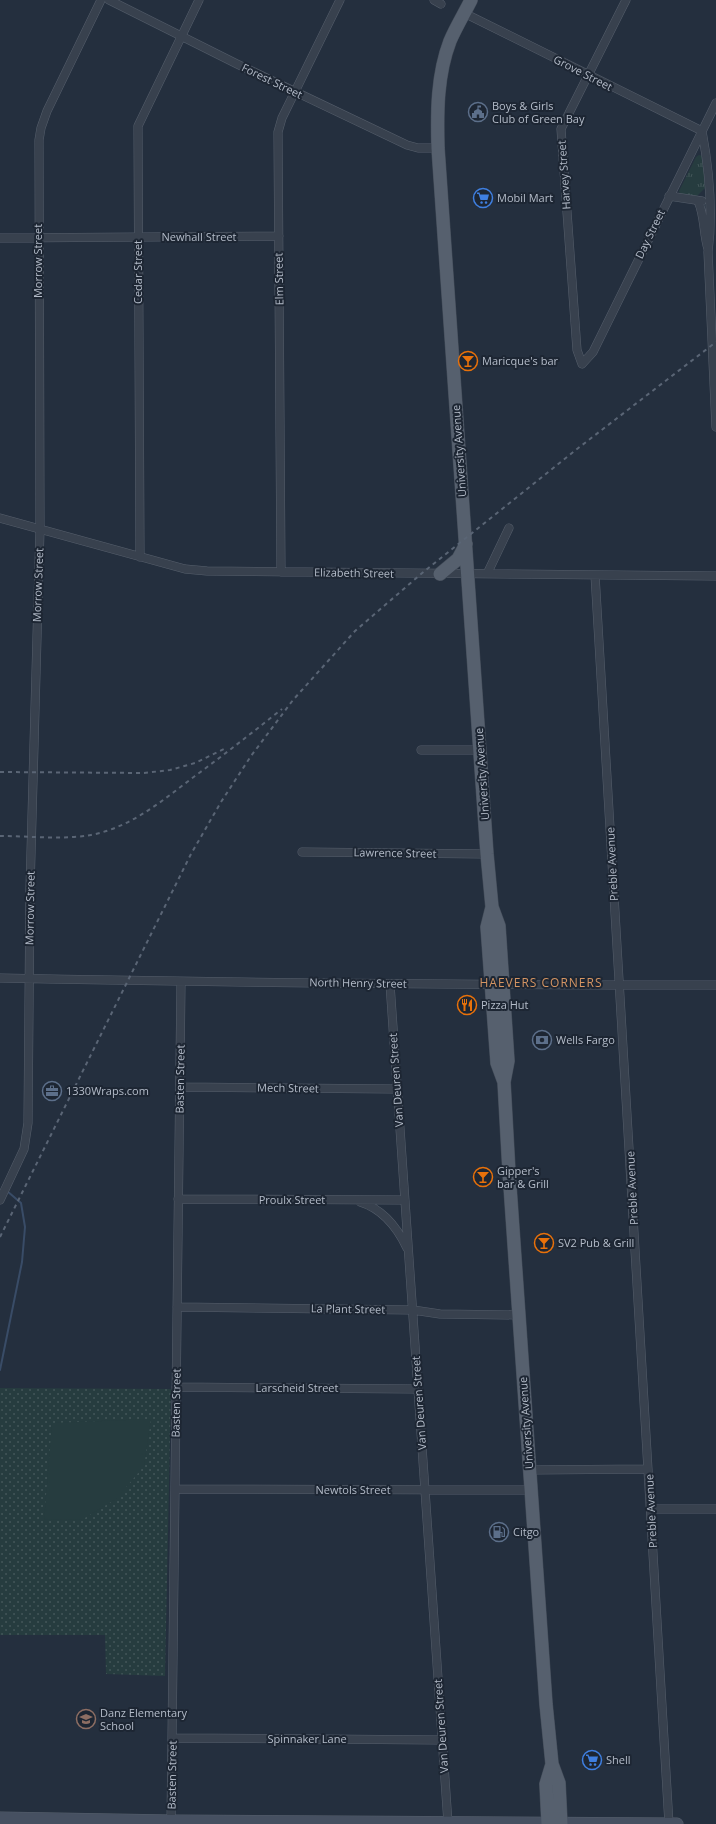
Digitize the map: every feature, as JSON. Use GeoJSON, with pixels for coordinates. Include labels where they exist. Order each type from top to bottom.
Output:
{"type":"FeatureCollection","features":[{"type":"Feature","properties":{"kind":"main road","name":"University Avenue"},"geometry":{"type":"LineString","coordinates":[[471,0],[451,40],[445,57],[438,95],[438,148],[487,854],[492,907],[487,926],[497,985],[497,1063],[504,1082],[546,1704],[552,1764],[559,1783],[561,1824]]}},
{"type":"Feature","properties":{"kind":"main road"},"geometry":{"type":"LineString","coordinates":[[440,574],[458,559],[466,544]]}},
{"type":"Feature","properties":{"kind":"main road","name":"University Avenue"},"geometry":{"type":"LineString","coordinates":[[548,1823],[546,1784],[552,1764]]}},
{"type":"Feature","properties":{"kind":"street","name":"Morrow Street"},"geometry":{"type":"LineString","coordinates":[[0,1199],[24,1149],[28,1123],[33,772],[40,529],[38,177],[41,128],[47,111],[101,0]]}},
{"type":"Feature","properties":{"kind":"street","name":"Forest Street"},"geometry":{"type":"LineString","coordinates":[[109,0],[407,146],[418,148],[438,148]]}},
{"type":"Feature","properties":{"kind":"street","name":"Cedar Street"},"geometry":{"type":"LineString","coordinates":[[140,557],[138,126],[199,0]]}},
{"type":"Feature","properties":{"kind":"street","name":"Elm Street"},"geometry":{"type":"LineString","coordinates":[[281,572],[278,132],[282,118],[340,0]]}},
{"type":"Feature","properties":{"kind":"street","name":"Harvey Street"},"geometry":{"type":"LineString","coordinates":[[582,364],[577,350],[561,129],[626,0]]}},
{"type":"Feature","properties":{"kind":"street","name":"Grove Street"},"geometry":{"type":"LineString","coordinates":[[464,13],[702,131]]}},
{"type":"Feature","properties":{"kind":"street","name":"Day Street"},"geometry":{"type":"LineString","coordinates":[[582,364],[593,352],[716,103]]}},
{"type":"Feature","properties":{"kind":"street"},"geometry":{"type":"LineString","coordinates":[[702,131],[707,157],[710,238],[708,252],[716,428]]}},
{"type":"Feature","properties":{"kind":"street"},"geometry":{"type":"LineString","coordinates":[[669,196],[698,201],[709,200]]}},
{"type":"Feature","properties":{"kind":"street"},"geometry":{"type":"LineString","coordinates":[[698,201],[702,210],[704,238],[708,252]]}},
{"type":"Feature","properties":{"kind":"street","name":"Newhall Street"},"geometry":{"type":"LineString","coordinates":[[0,238],[279,236]]}},
{"type":"Feature","properties":{"kind":"street","name":"Elizabeth Street"},"geometry":{"type":"LineString","coordinates":[[0,518],[185,569],[281,572],[716,576]]}},
{"type":"Feature","properties":{"kind":"street"},"geometry":{"type":"LineString","coordinates":[[487,574],[509,528]]}},
{"type":"Feature","properties":{"kind":"street","name":"Preble Avenue"},"geometry":{"type":"LineString","coordinates":[[595,575],[669,1824]]}},
{"type":"Feature","properties":{"kind":"street"},"geometry":{"type":"LineString","coordinates":[[422,750],[480,750]]}},
{"type":"Feature","properties":{"kind":"street","name":"Lawrence Street"},"geometry":{"type":"LineString","coordinates":[[302,852],[487,854]]}},
{"type":"Feature","properties":{"kind":"street","name":"North Henry Street"},"geometry":{"type":"LineString","coordinates":[[0,978],[181,982],[497,985],[716,984]]}},
{"type":"Feature","properties":{"kind":"street","name":"Basten Street"},"geometry":{"type":"LineString","coordinates":[[172,1822],[181,982]]}},
{"type":"Feature","properties":{"kind":"street","name":"Van Deuren Street"},"geometry":{"type":"LineString","coordinates":[[390,984],[448,1823]]}},
{"type":"Feature","properties":{"kind":"street","name":"Mech Street"},"geometry":{"type":"LineString","coordinates":[[180,1087],[397,1090]]}},
{"type":"Feature","properties":{"kind":"street","name":"Proulx Street"},"geometry":{"type":"LineString","coordinates":[[178,1199],[405,1200]]}},
{"type":"Feature","properties":{"kind":"street"},"geometry":{"type":"LineString","coordinates":[[351,1200],[368,1205],[386,1216],[401,1236],[409,1256]]}},
{"type":"Feature","properties":{"kind":"street","name":"La Plant Street"},"geometry":{"type":"LineString","coordinates":[[177,1307],[412,1310],[440,1314],[519,1315]]}},
{"type":"Feature","properties":{"kind":"street","name":"Larscheid Street"},"geometry":{"type":"LineString","coordinates":[[176,1387],[418,1389]]}},
{"type":"Feature","properties":{"kind":"street"},"geometry":{"type":"LineString","coordinates":[[529,1470],[648,1469]]}},
{"type":"Feature","properties":{"kind":"street","name":"Newtols Street"},"geometry":{"type":"LineString","coordinates":[[175,1489],[425,1491],[531,1490]]}},
{"type":"Feature","properties":{"kind":"street"},"geometry":{"type":"LineString","coordinates":[[651,1509],[716,1509]]}},
{"type":"Feature","properties":{"kind":"street","name":"Spinnaker Lane"},"geometry":{"type":"LineString","coordinates":[[172,1738],[442,1740]]}},
{"type":"Feature","properties":{"kind":"street"},"geometry":{"type":"LineString","coordinates":[[0,1818],[246,1823],[677,1824]]}},
{"type":"Feature","properties":{"kind":"green space"},"geometry":{"type":"Polygon","coordinates":[[[699,155],[703,156],[705,188],[696,197],[680,195],[679,191],[696,157],[699,155]]]}},
{"type":"Feature","properties":{"kind":"green space"},"geometry":{"type":"Polygon","coordinates":[[[0,1388],[171,1389],[165,1676],[106,1674],[105,1635],[0,1635],[0,1388]]]}},
{"type":"Feature","properties":{"kind":"green space"},"geometry":{"type":"Polygon","coordinates":[[[151,1419],[144,1466],[116,1499],[83,1519],[44,1520],[52,1423],[151,1419]]]}},
{"type":"Feature","properties":{"kind":"waterway"},"geometry":{"type":"LineString","coordinates":[[0,1370],[22,1262],[25,1227],[21,1203],[7,1191]]}},
{"type":"Feature","properties":{"kind":"railway"},"geometry":{"type":"LineString","coordinates":[[0,1237],[191,854],[221,802],[251,756],[293,700],[355,631],[421,574],[577,449],[716,342]]}},
{"type":"Feature","properties":{"kind":"railway"},"geometry":{"type":"LineString","coordinates":[[0,836],[58,838],[91,835],[120,826],[159,803],[282,709]]}},
{"type":"Feature","properties":{"kind":"railway"},"geometry":{"type":"LineString","coordinates":[[0,772],[144,773],[170,770],[195,763],[226,748]]}},
{"type":"Feature","properties":{"kind":"place","name":"Boys & Girls Club of Green Bay"},"geometry":{"type":"Point","coordinates":[478,112]}},
{"type":"Feature","properties":{"kind":"place","name":"Mobil Mart"},"geometry":{"type":"Point","coordinates":[483,198]}},
{"type":"Feature","properties":{"kind":"place","name":"Maricque's bar"},"geometry":{"type":"Point","coordinates":[468,361]}},
{"type":"Feature","properties":{"kind":"place","name":"Pizza Hut"},"geometry":{"type":"Point","coordinates":[467,1005]}},
{"type":"Feature","properties":{"kind":"place","name":"Wells Fargo"},"geometry":{"type":"Point","coordinates":[542,1040]}},
{"type":"Feature","properties":{"kind":"place","name":"1330Wraps.com"},"geometry":{"type":"Point","coordinates":[52,1091]}},
{"type":"Feature","properties":{"kind":"place","name":"Gipper's bar & Grill"},"geometry":{"type":"Point","coordinates":[483,1177]}},
{"type":"Feature","properties":{"kind":"place","name":"SV2 Pub & Grill"},"geometry":{"type":"Point","coordinates":[544,1243]}},
{"type":"Feature","properties":{"kind":"place","name":"Citgo"},"geometry":{"type":"Point","coordinates":[499,1532]}},
{"type":"Feature","properties":{"kind":"place","name":"Danz Elementary School"},"geometry":{"type":"Point","coordinates":[86,1719]}},
{"type":"Feature","properties":{"kind":"place","name":"Shell"},"geometry":{"type":"Point","coordinates":[592,1760]}},
{"type":"Feature","properties":{"kind":"district","name":"HAEVERS CORNERS"},"geometry":{"type":"Point","coordinates":[541,983]}}]}
